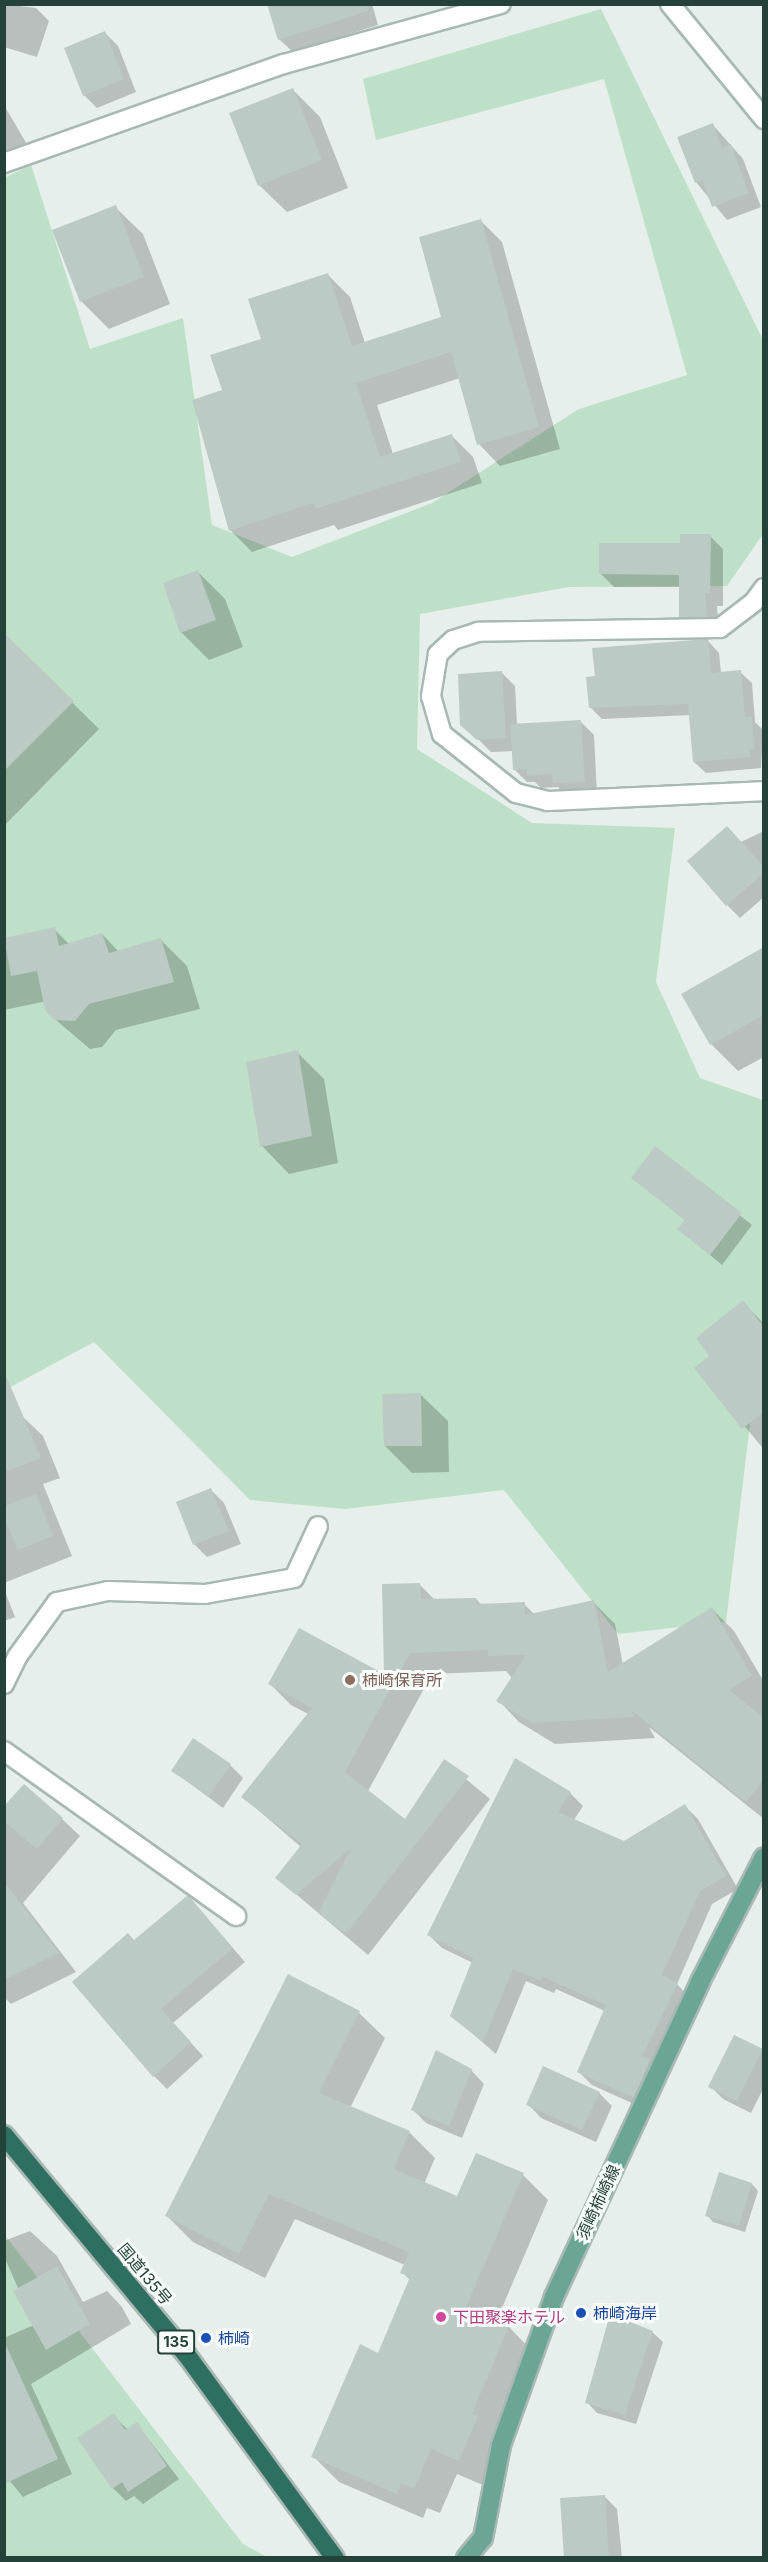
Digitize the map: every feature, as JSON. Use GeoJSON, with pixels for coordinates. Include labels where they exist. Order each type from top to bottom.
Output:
{"type":"FeatureCollection","features":[{"type":"Feature","properties":{"kind":"highway","name":"国道135号"},"geometry":{"type":"LineString","coordinates":[[4,2135],[186,2354],[335,2558]]}},
{"type":"Feature","properties":{"kind":"main road","name":"須崎柿崎線"},"geometry":{"type":"LineString","coordinates":[[466,2558],[483,2538],[501,2445],[554,2297],[700,1982],[764,1857]]}},
{"type":"Feature","properties":{"kind":"street"},"geometry":{"type":"LineString","coordinates":[[4,163],[284,64],[501,4]]}},
{"type":"Feature","properties":{"kind":"street"},"geometry":{"type":"LineString","coordinates":[[670,4],[764,119]]}},
{"type":"Feature","properties":{"kind":"street"},"geometry":{"type":"LineString","coordinates":[[764,588],[754,602],[720,628],[478,632],[453,640],[438,654],[431,696],[442,734],[516,793],[548,801],[764,791]]}},
{"type":"Feature","properties":{"kind":"street"},"geometry":{"type":"LineString","coordinates":[[4,1684],[17,1657],[57,1602],[108,1592],[205,1594],[294,1578],[318,1526]]}},
{"type":"Feature","properties":{"kind":"street"},"geometry":{"type":"LineString","coordinates":[[4,1751],[236,1916]]}},
{"type":"Feature","properties":{"kind":"green space"},"geometry":{"type":"Polygon","coordinates":[[[601,9],[763,340],[763,534],[727,586],[569,587],[420,614],[417,749],[532,823],[675,828],[656,982],[700,1078],[763,1100],[763,1317],[726,1622],[618,1634],[504,1490],[345,1509],[250,1500],[94,1342],[5,1390],[4,178],[31,165],[90,349],[183,318],[212,525],[292,557],[432,503],[579,409],[687,375],[604,79],[376,140],[363,79],[601,9]]]}},
{"type":"Feature","properties":{"kind":"green space"},"geometry":{"type":"Polygon","coordinates":[[[4,2234],[243,2544],[267,2557],[5,2557],[4,2234]]]}},
{"type":"Feature","properties":{"kind":"building"},"geometry":{"type":"Polygon","coordinates":[[[267,4],[367,4],[368,11],[278,40],[267,4]]]}},
{"type":"Feature","properties":{"kind":"building"},"geometry":{"type":"Polygon","coordinates":[[[105,31],[124,79],[83,96],[64,48],[105,31]]]}},
{"type":"Feature","properties":{"kind":"building"},"geometry":{"type":"Polygon","coordinates":[[[293,88],[322,160],[258,186],[229,113],[293,88]]]}},
{"type":"Feature","properties":{"kind":"building"},"geometry":{"type":"Polygon","coordinates":[[[713,123],[722,148],[731,144],[749,193],[712,207],[702,180],[695,183],[677,137],[713,123]]]}},
{"type":"Feature","properties":{"kind":"building"},"geometry":{"type":"Polygon","coordinates":[[[116,205],[144,277],[80,302],[52,230],[116,205]]]}},
{"type":"Feature","properties":{"kind":"building"},"geometry":{"type":"Polygon","coordinates":[[[481,219],[539,427],[477,445],[451,352],[356,383],[380,457],[452,434],[461,462],[315,509],[313,503],[229,531],[192,400],[222,390],[210,355],[261,339],[248,299],[328,273],[352,346],[441,317],[419,237],[481,219]]]}},
{"type":"Feature","properties":{"kind":"building"},"geometry":{"type":"Polygon","coordinates":[[[680,534],[711,534],[710,593],[705,593],[707,617],[679,617],[679,575],[599,574],[599,543],[680,543],[680,534]]]}},
{"type":"Feature","properties":{"kind":"building"},"geometry":{"type":"Polygon","coordinates":[[[198,570],[216,620],[180,633],[163,583],[198,570]]]}},
{"type":"Feature","properties":{"kind":"building"},"geometry":{"type":"Polygon","coordinates":[[[4,633],[74,701],[4,771],[4,633]]]}},
{"type":"Feature","properties":{"kind":"building"},"geometry":{"type":"Polygon","coordinates":[[[708,639],[711,673],[741,670],[745,717],[752,716],[754,749],[750,749],[750,757],[693,762],[688,704],[589,708],[586,677],[595,676],[592,648],[708,639]]]}},
{"type":"Feature","properties":{"kind":"building"},"geometry":{"type":"Polygon","coordinates":[[[502,671],[506,738],[477,740],[460,725],[458,674],[502,671]]]}},
{"type":"Feature","properties":{"kind":"building"},"geometry":{"type":"Polygon","coordinates":[[[581,720],[585,782],[553,783],[552,774],[527,776],[527,769],[513,770],[510,724],[581,720]]]}},
{"type":"Feature","properties":{"kind":"building"},"geometry":{"type":"Polygon","coordinates":[[[727,826],[764,867],[764,873],[726,906],[687,861],[727,826]]]}},
{"type":"Feature","properties":{"kind":"building"},"geometry":{"type":"Polygon","coordinates":[[[55,927],[59,946],[102,933],[109,953],[161,938],[174,982],[89,1004],[75,1021],[54,1020],[45,1010],[37,971],[11,976],[4,938],[55,927]]]}},
{"type":"Feature","properties":{"kind":"building"},"geometry":{"type":"Polygon","coordinates":[[[764,947],[764,1015],[710,1045],[681,994],[764,947]]]}},
{"type":"Feature","properties":{"kind":"building"},"geometry":{"type":"Polygon","coordinates":[[[298,1050],[312,1136],[260,1147],[246,1062],[298,1050]]]}},
{"type":"Feature","properties":{"kind":"building"},"geometry":{"type":"Polygon","coordinates":[[[655,1146],[742,1213],[710,1255],[677,1229],[685,1220],[631,1178],[655,1146]]]}},
{"type":"Feature","properties":{"kind":"building"},"geometry":{"type":"Polygon","coordinates":[[[743,1300],[764,1327],[764,1412],[742,1429],[694,1368],[709,1356],[696,1338],[743,1300]]]}},
{"type":"Feature","properties":{"kind":"building"},"geometry":{"type":"Polygon","coordinates":[[[4,1371],[41,1458],[4,1472],[4,1371]]]}},
{"type":"Feature","properties":{"kind":"building"},"geometry":{"type":"Polygon","coordinates":[[[421,1393],[422,1446],[384,1446],[382,1394],[421,1393]]]}},
{"type":"Feature","properties":{"kind":"building"},"geometry":{"type":"Polygon","coordinates":[[[211,1488],[229,1531],[193,1545],[176,1502],[211,1488]]]}},
{"type":"Feature","properties":{"kind":"building"},"geometry":{"type":"Polygon","coordinates":[[[36,1494],[53,1536],[18,1550],[4,1518],[4,1506],[36,1494]]]}},
{"type":"Feature","properties":{"kind":"building"},"geometry":{"type":"Polygon","coordinates":[[[420,1583],[421,1599],[476,1598],[477,1604],[525,1602],[525,1615],[594,1600],[608,1672],[712,1607],[752,1676],[729,1690],[764,1718],[764,1779],[746,1802],[631,1710],[635,1717],[532,1723],[496,1701],[526,1655],[488,1656],[488,1650],[410,1653],[345,1772],[405,1819],[444,1759],[469,1776],[346,1934],[318,1913],[351,1848],[296,1895],[275,1878],[302,1844],[241,1797],[312,1708],[268,1684],[299,1628],[384,1674],[382,1584],[420,1583]]]}},
{"type":"Feature","properties":{"kind":"building"},"geometry":{"type":"Polygon","coordinates":[[[193,1738],[231,1764],[209,1796],[171,1771],[193,1738]]]}},
{"type":"Feature","properties":{"kind":"building"},"geometry":{"type":"Polygon","coordinates":[[[515,1758],[571,1792],[558,1812],[624,1841],[685,1804],[726,1876],[700,1891],[662,1975],[678,1983],[642,2056],[650,2059],[634,2098],[577,2072],[606,2005],[543,1977],[541,1981],[513,1969],[483,2042],[450,2016],[473,1958],[427,1935],[515,1758]]]}},
{"type":"Feature","properties":{"kind":"building"},"geometry":{"type":"Polygon","coordinates":[[[24,1784],[63,1818],[37,1849],[4,1821],[4,1806],[24,1784]]]}},
{"type":"Feature","properties":{"kind":"building"},"geometry":{"type":"Polygon","coordinates":[[[4,1882],[59,1953],[4,1980],[4,1882]]]}},
{"type":"Feature","properties":{"kind":"building"},"geometry":{"type":"Polygon","coordinates":[[[188,1895],[233,1948],[161,2009],[191,2042],[153,2077],[72,1982],[128,1933],[134,1940],[188,1895]]]}},
{"type":"Feature","properties":{"kind":"building"},"geometry":{"type":"Polygon","coordinates":[[[288,1974],[360,2011],[319,2093],[410,2131],[394,2169],[457,2196],[476,2153],[524,2173],[466,2307],[509,2326],[472,2414],[478,2416],[459,2461],[431,2449],[414,2489],[401,2483],[397,2494],[311,2457],[360,2344],[378,2353],[410,2277],[400,2273],[409,2252],[269,2194],[239,2254],[165,2216],[288,1974]]]}},
{"type":"Feature","properties":{"kind":"building"},"geometry":{"type":"Polygon","coordinates":[[[734,2035],[763,2049],[737,2101],[708,2087],[734,2035]]]}},
{"type":"Feature","properties":{"kind":"building"},"geometry":{"type":"Polygon","coordinates":[[[436,2050],[472,2069],[449,2126],[411,2110],[436,2050]]]}},
{"type":"Feature","properties":{"kind":"building"},"geometry":{"type":"Polygon","coordinates":[[[543,2066],[600,2092],[582,2130],[526,2105],[543,2066]]]}},
{"type":"Feature","properties":{"kind":"building"},"geometry":{"type":"Polygon","coordinates":[[[719,2172],[752,2183],[739,2226],[705,2216],[719,2172]]]}},
{"type":"Feature","properties":{"kind":"building"},"geometry":{"type":"Polygon","coordinates":[[[57,2266],[90,2324],[46,2350],[13,2291],[57,2266]]]}},
{"type":"Feature","properties":{"kind":"building"},"geometry":{"type":"Polygon","coordinates":[[[610,2314],[653,2331],[625,2415],[585,2403],[610,2314]]]}},
{"type":"Feature","properties":{"kind":"building"},"geometry":{"type":"Polygon","coordinates":[[[4,2341],[58,2459],[4,2484],[4,2341]]]}},
{"type":"Feature","properties":{"kind":"building"},"geometry":{"type":"Polygon","coordinates":[[[114,2413],[125,2430],[137,2422],[167,2466],[128,2492],[122,2482],[112,2489],[77,2438],[114,2413]]]}},
{"type":"Feature","properties":{"kind":"building"},"geometry":{"type":"Polygon","coordinates":[[[605,2495],[609,2558],[564,2558],[560,2498],[605,2495]]]}},
{"type":"Feature","properties":{"kind":"place","name":"柿崎保育所"},"geometry":{"type":"Point","coordinates":[350,1680]}},
{"type":"Feature","properties":{"kind":"place","name":"柿崎海岸"},"geometry":{"type":"Point","coordinates":[581,2313]}},
{"type":"Feature","properties":{"kind":"place","name":"下田聚楽ホテル"},"geometry":{"type":"Point","coordinates":[441,2317]}},
{"type":"Feature","properties":{"kind":"place","name":"柿崎"},"geometry":{"type":"Point","coordinates":[206,2338]}}]}
